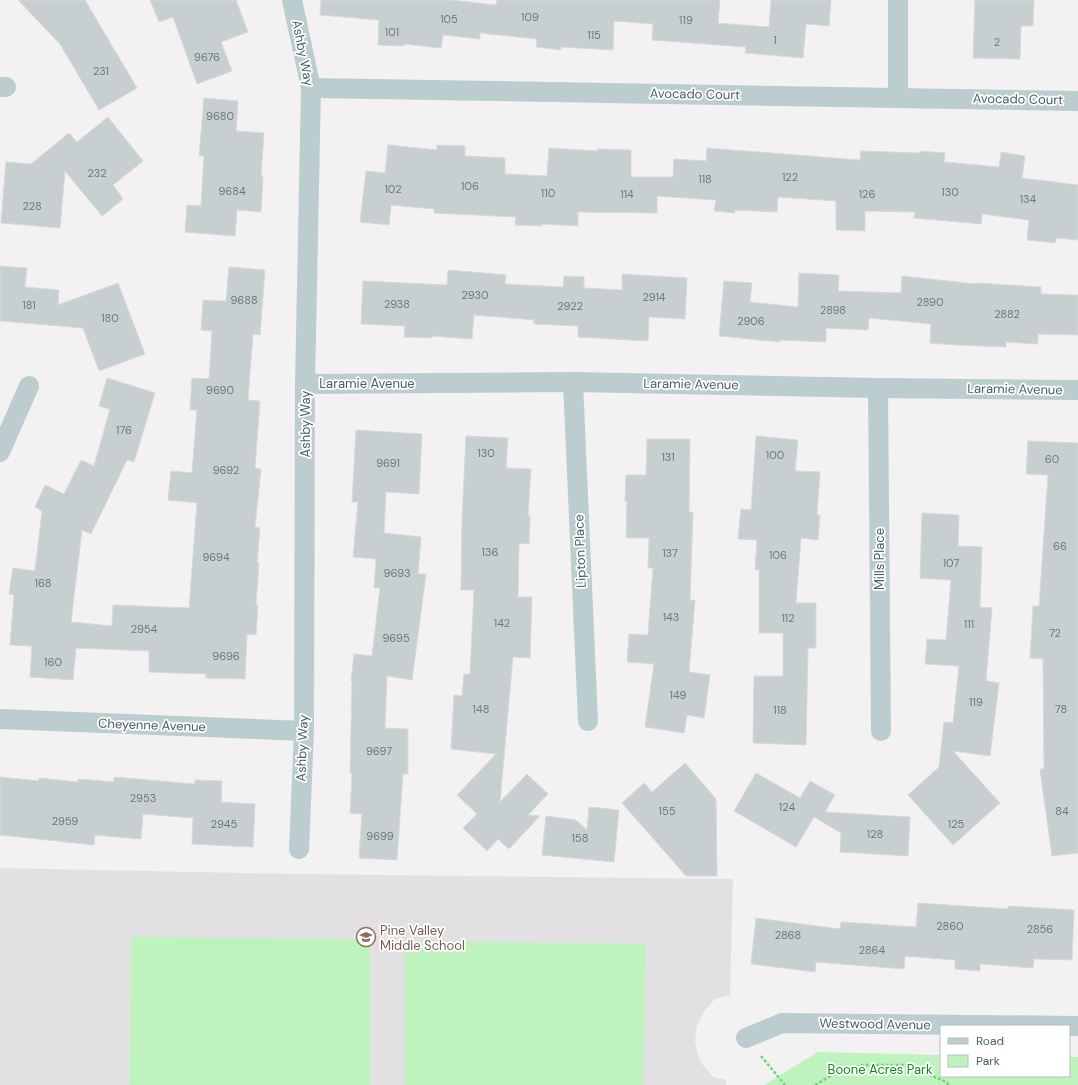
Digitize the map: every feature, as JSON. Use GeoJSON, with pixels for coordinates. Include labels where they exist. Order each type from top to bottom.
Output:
{"type":"FeatureCollection","features":[{"type":"Feature","properties":{"kind":"street","name":"Ashby Way"},"geometry":{"type":"LineString","coordinates":[[292,0],[311,88],[305,384],[304,730],[299,850]]}},
{"type":"Feature","properties":{"kind":"street"},"geometry":{"type":"LineString","coordinates":[[898,0],[898,97]]}},
{"type":"Feature","properties":{"kind":"street","name":"Avocado Court"},"geometry":{"type":"LineString","coordinates":[[311,88],[1078,101]]}},
{"type":"Feature","properties":{"kind":"street","name":"Laramie Avenue"},"geometry":{"type":"LineString","coordinates":[[305,384],[573,382],[1078,390]]}},
{"type":"Feature","properties":{"kind":"street","name":"Lipton Place"},"geometry":{"type":"LineString","coordinates":[[573,382],[588,721]]}},
{"type":"Feature","properties":{"kind":"street"},"geometry":{"type":"LineString","coordinates":[[0,452],[29,386]]}},
{"type":"Feature","properties":{"kind":"street","name":"Mills Place"},"geometry":{"type":"LineString","coordinates":[[878,388],[881,730]]}},
{"type":"Feature","properties":{"kind":"street","name":"Cheyenne Avenue"},"geometry":{"type":"LineString","coordinates":[[0,719],[304,730]]}},
{"type":"Feature","properties":{"kind":"street","name":"Westwood Avenue"},"geometry":{"type":"LineString","coordinates":[[746,1038],[782,1023],[979,1025]]}},
{"type":"Feature","properties":{"kind":"path"},"geometry":{"type":"LineString","coordinates":[[746,1038],[785,1085]]}},
{"type":"Feature","properties":{"kind":"path"},"geometry":{"type":"LineString","coordinates":[[815,1085],[834,1074],[862,1065],[908,1065],[946,1082],[949,1085]]}},
{"type":"Feature","properties":{"kind":"shaded area","name":"Pine Valley Middle School"},"geometry":{"type":"Polygon","coordinates":[[[0,868],[297,874],[733,879],[730,995],[715,999],[705,1010],[697,1025],[695,1040],[697,1053],[702,1064],[713,1077],[726,1080],[726,1085],[0,1085],[0,868]]]}},
{"type":"Feature","properties":{"kind":"green space"},"geometry":{"type":"Polygon","coordinates":[[[131,937],[370,939],[370,1085],[130,1085],[131,937]]]}},
{"type":"Feature","properties":{"kind":"green space"},"geometry":{"type":"Polygon","coordinates":[[[405,941],[646,944],[643,1085],[405,1085],[405,941]]]}},
{"type":"Feature","properties":{"kind":"green space","name":"Boone Acres Park"},"geometry":{"type":"Polygon","coordinates":[[[818,1052],[940,1055],[940,1077],[1070,1077],[1070,1057],[1078,1057],[1078,1085],[764,1085],[818,1052]]]}},
{"type":"Feature","properties":{"kind":"building"},"geometry":{"type":"Polygon","coordinates":[[[18,0],[85,0],[137,88],[99,110],[60,44],[18,0]]]}},
{"type":"Feature","properties":{"kind":"building"},"geometry":{"type":"Polygon","coordinates":[[[150,0],[236,0],[248,32],[221,42],[232,71],[197,84],[173,17],[159,22],[150,0]]]}},
{"type":"Feature","properties":{"kind":"building"},"geometry":{"type":"Polygon","coordinates":[[[321,0],[452,0],[496,5],[497,0],[720,0],[718,23],[769,27],[771,0],[831,0],[829,26],[806,24],[803,58],[745,53],[746,47],[652,40],[653,24],[614,21],[613,50],[561,47],[561,50],[536,47],[537,39],[480,33],[480,39],[443,35],[441,48],[404,44],[404,46],[378,45],[379,20],[320,15],[321,0]]]}},
{"type":"Feature","properties":{"kind":"building"},"geometry":{"type":"Polygon","coordinates":[[[975,0],[1034,0],[1033,26],[1021,26],[1020,59],[973,58],[975,0]]]}},
{"type":"Feature","properties":{"kind":"building"},"geometry":{"type":"Polygon","coordinates":[[[204,98],[238,101],[236,131],[264,133],[261,176],[263,177],[261,212],[237,210],[235,236],[185,232],[187,205],[201,206],[204,156],[199,156],[204,98]]]}},
{"type":"Feature","properties":{"kind":"building"},"geometry":{"type":"Polygon","coordinates":[[[108,117],[143,161],[113,185],[123,199],[102,216],[65,171],[60,228],[1,223],[6,162],[31,164],[69,133],[77,142],[108,117]]]}},
{"type":"Feature","properties":{"kind":"building"},"geometry":{"type":"Polygon","coordinates":[[[388,145],[437,150],[437,145],[465,146],[465,156],[505,158],[505,174],[547,176],[549,148],[598,151],[598,149],[631,150],[631,177],[673,177],[674,159],[706,161],[707,148],[860,160],[861,151],[920,153],[920,151],[945,153],[944,162],[999,167],[1001,152],[1025,156],[1022,178],[1078,185],[1078,240],[1056,238],[1055,243],[1027,240],[1029,220],[982,214],[981,224],[914,218],[915,212],[865,211],[865,231],[836,230],[836,201],[778,197],[777,212],[735,210],[735,213],[714,211],[716,200],[657,196],[657,213],[578,212],[578,226],[542,224],[542,226],[515,225],[516,217],[434,213],[434,209],[391,205],[389,225],[360,222],[366,171],[385,173],[388,145]]]}},
{"type":"Feature","properties":{"kind":"building"},"geometry":{"type":"Polygon","coordinates":[[[0,266],[27,268],[25,287],[59,290],[58,305],[118,283],[145,354],[99,371],[83,328],[0,321],[0,266]]]}},
{"type":"Feature","properties":{"kind":"building"},"geometry":{"type":"Polygon","coordinates":[[[229,267],[265,270],[260,335],[253,334],[248,400],[260,401],[255,468],[261,469],[255,527],[260,528],[257,563],[259,563],[256,605],[258,605],[256,635],[247,634],[245,679],[206,678],[206,674],[149,672],[149,651],[76,648],[73,680],[30,677],[32,646],[10,645],[14,595],[9,594],[13,568],[35,571],[42,511],[35,507],[45,485],[64,494],[81,460],[94,466],[110,409],[99,406],[107,378],[155,393],[134,462],[127,460],[91,534],[82,530],[71,622],[112,626],[113,605],[189,608],[197,503],[168,500],[171,471],[192,473],[197,410],[190,410],[192,378],[209,379],[212,331],[201,330],[203,300],[226,301],[229,267]]]}},
{"type":"Feature","properties":{"kind":"building"},"geometry":{"type":"Polygon","coordinates":[[[448,270],[506,275],[505,284],[563,287],[564,276],[584,277],[584,288],[622,290],[622,274],[687,278],[685,319],[649,317],[648,341],[578,337],[578,326],[534,324],[534,320],[474,315],[472,339],[432,336],[432,338],[404,337],[405,326],[361,324],[363,281],[447,285],[448,270]]]}},
{"type":"Feature","properties":{"kind":"building"},"geometry":{"type":"Polygon","coordinates":[[[799,273],[839,275],[838,291],[901,293],[902,276],[976,284],[1041,287],[1041,294],[1078,295],[1078,335],[1038,334],[1038,344],[1006,342],[1006,347],[930,343],[931,324],[869,318],[868,330],[826,328],[826,342],[780,340],[780,342],[719,336],[724,281],[752,283],[750,302],[798,307],[799,273]]]}},
{"type":"Feature","properties":{"kind":"building"},"geometry":{"type":"Polygon","coordinates":[[[356,430],[422,434],[419,494],[386,492],[384,533],[421,537],[418,574],[426,574],[412,680],[387,676],[385,728],[408,729],[408,774],[403,774],[397,860],[359,858],[362,814],[350,813],[352,773],[350,773],[351,681],[354,654],[372,656],[380,588],[374,588],[376,559],[353,557],[358,502],[352,502],[356,430]]]}},
{"type":"Feature","properties":{"kind":"building"},"geometry":{"type":"Polygon","coordinates":[[[466,436],[508,438],[506,468],[531,469],[528,516],[530,516],[529,544],[519,543],[518,597],[532,597],[530,658],[513,657],[500,802],[527,774],[548,794],[528,815],[540,816],[509,849],[498,839],[487,851],[463,828],[477,814],[457,795],[496,754],[451,749],[454,695],[462,696],[464,674],[470,674],[474,590],[461,590],[462,519],[466,436]]]}},
{"type":"Feature","properties":{"kind":"building"},"geometry":{"type":"Polygon","coordinates":[[[756,436],[798,440],[795,471],[820,472],[817,515],[820,515],[818,540],[801,538],[796,603],[816,603],[816,648],[808,648],[806,745],[753,743],[754,676],[783,676],[783,633],[759,633],[759,570],[755,569],[757,540],[738,539],[741,509],[751,510],[756,436]]]}},
{"type":"Feature","properties":{"kind":"building"},"geometry":{"type":"Polygon","coordinates":[[[647,439],[690,439],[689,512],[693,512],[690,600],[695,600],[689,672],[710,675],[704,718],[687,715],[684,733],[645,727],[654,664],[627,662],[629,634],[648,635],[653,568],[648,568],[649,538],[626,538],[627,501],[625,501],[626,475],[646,475],[647,439]]]}},
{"type":"Feature","properties":{"kind":"building"},"geometry":{"type":"Polygon","coordinates":[[[1028,441],[1078,443],[1078,853],[1052,856],[1040,769],[1044,769],[1043,659],[1030,658],[1033,606],[1039,606],[1048,475],[1026,474],[1028,441]]]}},
{"type":"Feature","properties":{"kind":"building"},"geometry":{"type":"Polygon","coordinates":[[[922,513],[959,515],[958,546],[982,547],[980,607],[992,608],[986,681],[999,683],[990,756],[953,751],[1000,803],[953,845],[908,795],[939,767],[944,722],[953,723],[959,666],[925,664],[927,639],[946,640],[951,580],[920,578],[922,513]]]}},
{"type":"Feature","properties":{"kind":"building"},"geometry":{"type":"Polygon","coordinates":[[[685,763],[716,799],[717,876],[686,876],[622,803],[644,783],[652,792],[685,763]]]}},
{"type":"Feature","properties":{"kind":"building"},"geometry":{"type":"Polygon","coordinates":[[[756,773],[800,798],[810,781],[835,795],[825,812],[910,817],[908,856],[840,852],[841,833],[814,817],[796,847],[734,811],[756,773]]]}},
{"type":"Feature","properties":{"kind":"building"},"geometry":{"type":"Polygon","coordinates":[[[0,777],[39,781],[39,778],[78,782],[78,779],[114,782],[114,777],[195,784],[195,780],[222,781],[221,802],[255,804],[253,847],[192,844],[193,818],[143,814],[141,839],[95,835],[94,845],[0,835],[0,777]]]}},
{"type":"Feature","properties":{"kind":"building"},"geometry":{"type":"Polygon","coordinates":[[[589,807],[619,810],[614,862],[542,855],[546,816],[576,820],[587,830],[589,807]]]}},
{"type":"Feature","properties":{"kind":"building"},"geometry":{"type":"Polygon","coordinates":[[[918,903],[1008,909],[1008,906],[1074,910],[1072,960],[1034,959],[1033,968],[980,964],[980,971],[955,969],[955,960],[905,956],[904,969],[816,962],[815,972],[751,964],[756,918],[840,929],[841,922],[916,927],[918,903]]]}},
{"type":"Feature","properties":{"kind":"place","name":"Pine Valley Middle School"},"geometry":{"type":"Point","coordinates":[366,937]}}]}
